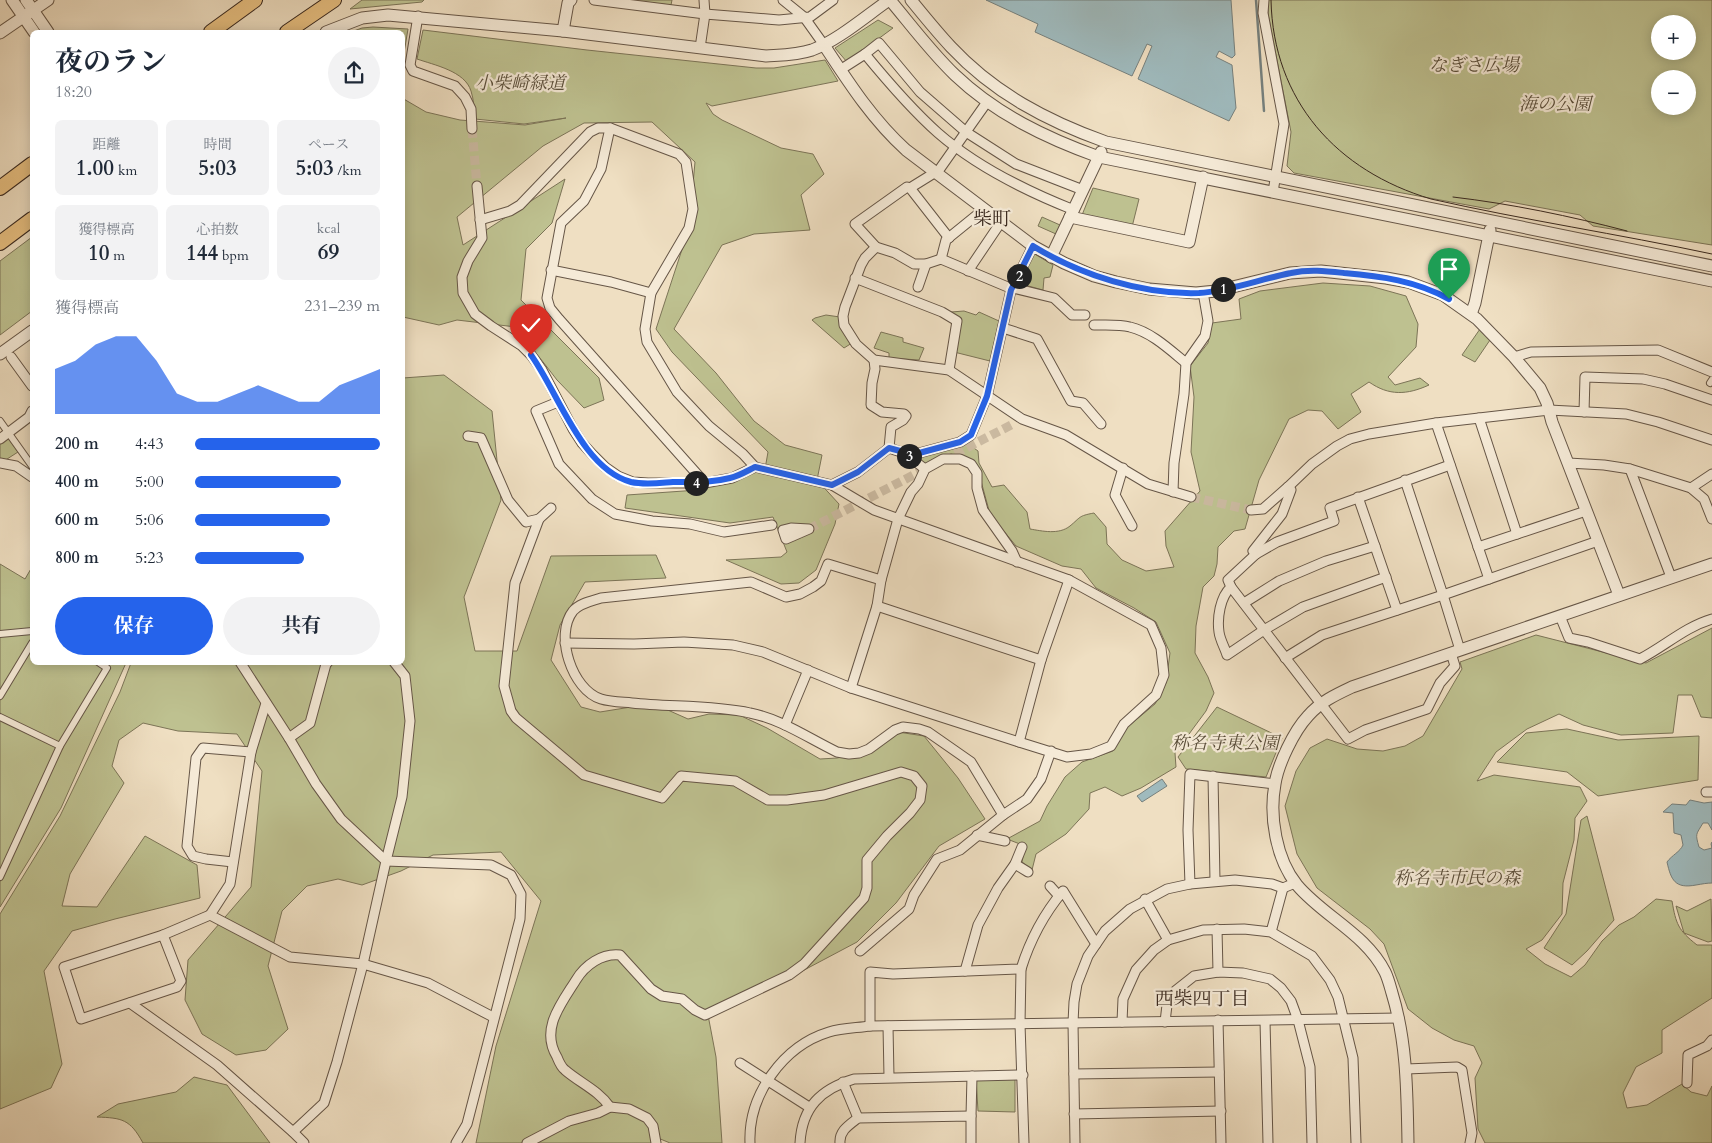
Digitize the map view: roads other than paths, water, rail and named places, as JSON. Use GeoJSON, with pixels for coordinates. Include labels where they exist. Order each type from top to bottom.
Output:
{"type":"FeatureCollection","features":[{"type":"Feature","properties":{"kind":"highway"},"geometry":{"type":"LineString","coordinates":[[214,30],[255,0]]}},
{"type":"Feature","properties":{"kind":"highway"},"geometry":{"type":"LineString","coordinates":[[290,30],[334,0]]}},
{"type":"Feature","properties":{"kind":"highway"},"geometry":{"type":"LineString","coordinates":[[0,188],[30,166]]}},
{"type":"Feature","properties":{"kind":"highway"},"geometry":{"type":"LineString","coordinates":[[0,243],[30,221]]}},
{"type":"Feature","properties":{"kind":"street"},"geometry":{"type":"LineString","coordinates":[[12,0],[46,30]]}},
{"type":"Feature","properties":{"kind":"street"},"geometry":{"type":"LineString","coordinates":[[26,0],[33,30]]}},
{"type":"Feature","properties":{"kind":"street"},"geometry":{"type":"LineString","coordinates":[[0,33],[48,0]]}},
{"type":"Feature","properties":{"kind":"street"},"geometry":{"type":"LineString","coordinates":[[563,31],[568,3],[571,0]]}},
{"type":"Feature","properties":{"kind":"street"},"geometry":{"type":"LineString","coordinates":[[594,0],[705,14],[779,20],[810,17],[833,0]]}},
{"type":"Feature","properties":{"kind":"street"},"geometry":{"type":"LineString","coordinates":[[700,48],[705,14],[704,0]]}},
{"type":"Feature","properties":{"kind":"street"},"geometry":{"type":"LineString","coordinates":[[783,0],[804,17],[868,110],[888,133],[906,150],[983,210],[1051,257],[1094,276],[1116,282],[1149,289],[1200,293],[1216,291],[1290,273],[1321,271],[1386,278],[1408,282],[1443,296],[1470,314],[1486,327],[1540,388],[1619,595]]}},
{"type":"Feature","properties":{"kind":"street"},"geometry":{"type":"LineString","coordinates":[[331,30],[362,18],[388,15],[418,16],[563,31],[766,56],[792,54],[824,45],[890,0],[950,70],[987,102],[1040,133],[1099,157],[1712,281]]}},
{"type":"Feature","properties":{"kind":"street"},"geometry":{"type":"LineString","coordinates":[[911,0],[949,46],[1011,98],[1064,126],[1106,142],[1712,266]]}},
{"type":"Feature","properties":{"kind":"street"},"geometry":{"type":"LineString","coordinates":[[1264,0],[1263,13],[1284,124],[1273,192]]}},
{"type":"Feature","properties":{"kind":"street"},"geometry":{"type":"LineString","coordinates":[[418,16],[410,65],[413,71],[455,86],[465,97],[470,109],[472,129]]}},
{"type":"Feature","properties":{"kind":"street"},"geometry":{"type":"LineString","coordinates":[[840,70],[879,43],[920,92],[966,132],[1016,164],[1083,190]]}},
{"type":"Feature","properties":{"kind":"street"},"geometry":{"type":"LineString","coordinates":[[865,54],[908,104],[955,146],[1000,176],[1072,213],[1189,242],[1203,178]]}},
{"type":"Feature","properties":{"kind":"street"},"geometry":{"type":"LineString","coordinates":[[908,104],[920,92]]}},
{"type":"Feature","properties":{"kind":"street"},"geometry":{"type":"LineString","coordinates":[[987,102],[936,173],[910,188],[907,187],[896,193],[855,224],[876,247],[894,253],[914,264],[926,264],[941,259],[1010,288],[1054,298],[1072,315],[1085,315]]}},
{"type":"Feature","properties":{"kind":"street"},"geometry":{"type":"LineString","coordinates":[[480,220],[510,211],[520,205],[590,132],[598,128],[610,128],[679,154],[686,162],[693,209],[689,228],[651,294],[645,319],[647,342],[677,392],[709,426],[743,454],[755,467],[832,485],[874,510],[1069,580],[1151,625],[1161,648],[1164,675],[1156,695],[1124,724],[1111,746],[1091,754],[1067,756],[851,688],[763,652],[733,645],[684,642],[565,644]]}},
{"type":"Feature","properties":{"kind":"street"},"geometry":{"type":"LineString","coordinates":[[610,128],[601,169],[584,201],[561,223],[547,298],[550,308],[559,319],[705,483]]}},
{"type":"Feature","properties":{"kind":"street"},"geometry":{"type":"LineString","coordinates":[[1051,257],[1106,142]]}},
{"type":"Feature","properties":{"kind":"street"},"geometry":{"type":"LineString","coordinates":[[477,186],[482,238],[468,260],[462,277],[463,292],[475,314],[522,346],[531,355],[542,370],[582,443],[605,467],[618,476],[633,482],[648,484],[705,483],[732,478],[755,467]]}},
{"type":"Feature","properties":{"kind":"street"},"geometry":{"type":"LineString","coordinates":[[910,188],[949,238]]}},
{"type":"Feature","properties":{"kind":"street"},"geometry":{"type":"LineString","coordinates":[[941,259],[946,240],[983,210]]}},
{"type":"Feature","properties":{"kind":"street"},"geometry":{"type":"LineString","coordinates":[[968,271],[1001,222]]}},
{"type":"Feature","properties":{"kind":"street"},"geometry":{"type":"LineString","coordinates":[[1470,314],[1475,303],[1491,222]]}},
{"type":"Feature","properties":{"kind":"street"},"geometry":{"type":"LineString","coordinates":[[908,456],[960,442],[971,435],[987,396],[1011,290],[1033,246]]}},
{"type":"Feature","properties":{"kind":"street"},"geometry":{"type":"LineString","coordinates":[[876,247],[865,258],[855,278],[843,316],[844,325],[856,344],[874,360],[949,370],[987,396],[1018,422],[1066,435],[1148,484],[1191,497]]}},
{"type":"Feature","properties":{"kind":"street"},"geometry":{"type":"LineString","coordinates":[[918,287],[926,264]]}},
{"type":"Feature","properties":{"kind":"street"},"geometry":{"type":"LineString","coordinates":[[551,270],[611,282],[651,294]]}},
{"type":"Feature","properties":{"kind":"street"},"geometry":{"type":"LineString","coordinates":[[855,278],[942,312],[958,321],[949,370]]}},
{"type":"Feature","properties":{"kind":"street"},"geometry":{"type":"LineString","coordinates":[[1173,492],[1174,463],[1184,394],[1186,363],[1205,336],[1208,321],[1200,293]]}},
{"type":"Feature","properties":{"kind":"street"},"geometry":{"type":"LineString","coordinates":[[1094,325],[1130,327],[1141,331],[1165,345],[1186,363]]}},
{"type":"Feature","properties":{"kind":"street"},"geometry":{"type":"LineString","coordinates":[[1003,328],[1037,339],[1071,401],[1083,403],[1101,424]]}},
{"type":"Feature","properties":{"kind":"street"},"geometry":{"type":"LineString","coordinates":[[30,333],[6,356],[30,384]]}},
{"type":"Feature","properties":{"kind":"street"},"geometry":{"type":"LineString","coordinates":[[1514,357],[1531,352],[1658,350],[1712,372]]}},
{"type":"Feature","properties":{"kind":"street"},"geometry":{"type":"LineString","coordinates":[[832,485],[864,468],[889,448],[891,427],[906,416],[904,414],[882,412],[871,405],[875,369],[874,360]]}},
{"type":"Feature","properties":{"kind":"street"},"geometry":{"type":"LineString","coordinates":[[1584,412],[1585,377],[1643,379],[1665,384],[1712,400]]}},
{"type":"Feature","properties":{"kind":"street"},"geometry":{"type":"LineString","coordinates":[[558,402],[536,411],[560,464],[592,499],[615,514],[652,522],[690,524],[724,532],[772,525]]}},
{"type":"Feature","properties":{"kind":"street"},"geometry":{"type":"LineString","coordinates":[[1251,510],[1263,508],[1315,467],[1337,446],[1350,439],[1436,423],[1549,410],[1626,414],[1658,422],[1712,440]]}},
{"type":"Feature","properties":{"kind":"street"},"geometry":{"type":"LineString","coordinates":[[0,439],[30,417]]}},
{"type":"Feature","properties":{"kind":"street"},"geometry":{"type":"LineString","coordinates":[[1479,418],[1517,534]]}},
{"type":"Feature","properties":{"kind":"street"},"geometry":{"type":"LineString","coordinates":[[0,421],[30,463]]}},
{"type":"Feature","properties":{"kind":"street"},"geometry":{"type":"LineString","coordinates":[[1436,423],[1489,579]]}},
{"type":"Feature","properties":{"kind":"street"},"geometry":{"type":"LineString","coordinates":[[468,436],[481,438],[508,500],[526,522],[539,518],[551,508]]}},
{"type":"Feature","properties":{"kind":"street"},"geometry":{"type":"LineString","coordinates":[[889,448],[904,452],[925,469]]}},
{"type":"Feature","properties":{"kind":"street"},"geometry":{"type":"LineString","coordinates":[[851,688],[877,606],[881,580],[898,519],[925,469],[943,459],[960,459],[971,464],[977,473],[976,488],[983,510],[1012,550],[1017,562]]}},
{"type":"Feature","properties":{"kind":"street"},"geometry":{"type":"LineString","coordinates":[[0,463],[16,466],[30,476]]}},
{"type":"Feature","properties":{"kind":"street"},"geometry":{"type":"LineString","coordinates":[[1568,463],[1630,469],[1691,488],[1704,499],[1712,519]]}},
{"type":"Feature","properties":{"kind":"street"},"geometry":{"type":"LineString","coordinates":[[1405,480],[1443,595],[1455,651],[1455,666],[1440,683],[1427,709],[1365,730],[1348,739],[1231,587],[1228,580],[1256,554],[1277,542],[1334,521],[1330,508],[1405,480],[1450,465]]}},
{"type":"Feature","properties":{"kind":"street"},"geometry":{"type":"LineString","coordinates":[[1123,468],[1115,495],[1132,526]]}},
{"type":"Feature","properties":{"kind":"street"},"geometry":{"type":"LineString","coordinates":[[1630,469],[1671,577]]}},
{"type":"Feature","properties":{"kind":"street"},"geometry":{"type":"LineString","coordinates":[[1691,488],[1712,474]]}},
{"type":"Feature","properties":{"kind":"street"},"geometry":{"type":"LineString","coordinates":[[1256,554],[1253,551],[1282,514],[1291,490],[1288,487]]}},
{"type":"Feature","properties":{"kind":"street"},"geometry":{"type":"LineString","coordinates":[[1358,497],[1397,610]]}},
{"type":"Feature","properties":{"kind":"street"},"geometry":{"type":"LineString","coordinates":[[1478,547],[1586,510]]}},
{"type":"Feature","properties":{"kind":"street"},"geometry":{"type":"LineString","coordinates":[[539,518],[515,583],[504,686],[511,711],[516,718],[584,775],[662,798],[680,776],[735,781],[768,800],[787,800],[824,795],[901,772],[914,776],[922,786],[920,800],[867,860],[867,888],[864,898],[834,930],[818,951],[789,975],[705,1015],[695,1010],[682,999],[662,996],[651,989],[620,955],[604,956],[587,966],[579,975],[558,1009],[549,1036],[554,1053],[564,1069],[602,1096],[610,1106]]}},
{"type":"Feature","properties":{"kind":"street"},"geometry":{"type":"LineString","coordinates":[[1285,658],[1322,636],[1598,541]]}},
{"type":"Feature","properties":{"kind":"street"},"geometry":{"type":"LineString","coordinates":[[1244,603],[1279,581],[1326,561],[1375,546]]}},
{"type":"Feature","properties":{"kind":"street"},"geometry":{"type":"LineString","coordinates":[[881,580],[828,564],[822,580],[800,594],[786,597],[751,582],[600,598],[586,602],[574,610],[568,621],[565,644],[570,664],[576,675],[583,685],[600,699],[648,705],[748,712],[785,725],[837,752],[849,754],[869,749],[902,727],[928,732],[971,762],[1003,815]]}},
{"type":"Feature","properties":{"kind":"street"},"geometry":{"type":"LineString","coordinates":[[1408,1143],[1406,1069],[1399,1018],[1386,973],[1376,956],[1364,942],[1316,903],[1295,883],[1279,848],[1275,826],[1275,784],[1284,757],[1296,734],[1307,717],[1321,704],[1352,687],[1712,564]]}},
{"type":"Feature","properties":{"kind":"street"},"geometry":{"type":"LineString","coordinates":[[1231,587],[1227,590],[1219,610],[1219,634],[1228,655],[1264,630],[1303,607],[1386,577]]}},
{"type":"Feature","properties":{"kind":"street"},"geometry":{"type":"LineString","coordinates":[[1019,742],[1042,660],[1069,580]]}},
{"type":"Feature","properties":{"kind":"street"},"geometry":{"type":"LineString","coordinates":[[877,606],[1042,660]]}},
{"type":"Feature","properties":{"kind":"street"},"geometry":{"type":"LineString","coordinates":[[1560,616],[1569,638],[1588,642],[1640,659],[1686,630],[1712,619]]}},
{"type":"Feature","properties":{"kind":"street"},"geometry":{"type":"LineString","coordinates":[[0,634],[30,631]]}},
{"type":"Feature","properties":{"kind":"street"},"geometry":{"type":"LineString","coordinates":[[0,696],[30,646]]}},
{"type":"Feature","properties":{"kind":"street"},"geometry":{"type":"LineString","coordinates":[[0,877],[60,746],[107,668],[102,665]]}},
{"type":"Feature","properties":{"kind":"street"},"geometry":{"type":"LineString","coordinates":[[242,665],[316,784],[341,819],[386,861],[491,865],[511,875],[521,894],[520,919],[493,1017],[467,1124],[456,1143]]}},
{"type":"Feature","properties":{"kind":"street"},"geometry":{"type":"LineString","coordinates":[[289,738],[310,723],[326,665]]}},
{"type":"Feature","properties":{"kind":"street"},"geometry":{"type":"LineString","coordinates":[[294,1132],[324,1102],[337,1062],[363,964],[402,797],[410,721],[405,676],[396,665]]}},
{"type":"Feature","properties":{"kind":"street"},"geometry":{"type":"LineString","coordinates":[[785,725],[808,670]]}},
{"type":"Feature","properties":{"kind":"street"},"geometry":{"type":"LineString","coordinates":[[163,935],[180,981],[177,988],[81,1019],[64,967],[163,935],[210,916],[230,884],[251,752],[266,703]]}},
{"type":"Feature","properties":{"kind":"street"},"geometry":{"type":"LineString","coordinates":[[0,717],[60,746]]}},
{"type":"Feature","properties":{"kind":"street"},"geometry":{"type":"LineString","coordinates":[[233,862],[193,856],[187,846],[196,758],[203,748],[251,752]]}},
{"type":"Feature","properties":{"kind":"street"},"geometry":{"type":"LineString","coordinates":[[860,951],[909,909],[914,895],[937,859],[960,850],[1026,799],[1041,779],[1051,750]]}},
{"type":"Feature","properties":{"kind":"street"},"geometry":{"type":"LineString","coordinates":[[1190,884],[1188,830],[1190,774],[1275,784]]}},
{"type":"Feature","properties":{"kind":"street"},"geometry":{"type":"LineString","coordinates":[[1213,776],[1215,882]]}},
{"type":"Feature","properties":{"kind":"street"},"geometry":{"type":"LineString","coordinates":[[978,835],[1005,840]]}},
{"type":"Feature","properties":{"kind":"street"},"geometry":{"type":"LineString","coordinates":[[965,971],[978,925],[998,888],[1015,864],[1022,847]]}},
{"type":"Feature","properties":{"kind":"street"},"geometry":{"type":"LineString","coordinates":[[1015,864],[1028,872]]}},
{"type":"Feature","properties":{"kind":"street"},"geometry":{"type":"LineString","coordinates":[[1075,1143],[1073,1023],[1077,984],[1088,956],[1116,920],[1145,899],[1167,889],[1190,884],[1235,880],[1272,884],[1283,888],[1295,883]]}},
{"type":"Feature","properties":{"kind":"street"},"geometry":{"type":"LineString","coordinates":[[1050,886],[1059,896]]}},
{"type":"Feature","properties":{"kind":"street"},"geometry":{"type":"LineString","coordinates":[[1271,932],[1283,888]]}},
{"type":"Feature","properties":{"kind":"street"},"geometry":{"type":"LineString","coordinates":[[1024,1143],[1020,969],[1028,946],[1039,924],[1062,891],[1096,944]]}},
{"type":"Feature","properties":{"kind":"street"},"geometry":{"type":"LineString","coordinates":[[1145,899],[1168,940]]}},
{"type":"Feature","properties":{"kind":"street"},"geometry":{"type":"LineString","coordinates":[[210,916],[290,957],[363,964],[428,983],[493,1017]]}},
{"type":"Feature","properties":{"kind":"street"},"geometry":{"type":"LineString","coordinates":[[1217,929],[1218,972]]}},
{"type":"Feature","properties":{"kind":"street"},"geometry":{"type":"LineString","coordinates":[[1122,1022],[1123,999],[1136,970],[1154,950],[1168,940],[1203,930],[1271,932],[1312,956],[1330,980],[1338,997],[1353,1058],[1356,1143]]}},
{"type":"Feature","properties":{"kind":"street"},"geometry":{"type":"LineString","coordinates":[[870,1026],[870,972],[893,974],[1020,969]]}},
{"type":"Feature","properties":{"kind":"street"},"geometry":{"type":"LineString","coordinates":[[1165,1022],[1167,1005],[1175,991],[1194,976],[1218,972],[1243,973],[1270,979],[1281,988],[1291,1001],[1298,1020],[1310,1067],[1312,1143]]}},
{"type":"Feature","properties":{"kind":"street"},"geometry":{"type":"LineString","coordinates":[[130,1003],[218,1065],[304,1143]]}},
{"type":"Feature","properties":{"kind":"street"},"geometry":{"type":"LineString","coordinates":[[750,1143],[750,1124],[759,1096],[768,1081],[787,1055],[828,1032],[870,1026],[1399,1018]]}},
{"type":"Feature","properties":{"kind":"street"},"geometry":{"type":"LineString","coordinates":[[1218,1020],[1222,1143]]}},
{"type":"Feature","properties":{"kind":"street"},"geometry":{"type":"LineString","coordinates":[[1265,1021],[1268,1143]]}},
{"type":"Feature","properties":{"kind":"street"},"geometry":{"type":"LineString","coordinates":[[888,1026],[889,1077]]}},
{"type":"Feature","properties":{"kind":"street"},"geometry":{"type":"LineString","coordinates":[[1687,1083],[1688,1055],[1707,1046],[1712,1040]]}},
{"type":"Feature","properties":{"kind":"street"},"geometry":{"type":"LineString","coordinates":[[740,1064],[809,1107]]}},
{"type":"Feature","properties":{"kind":"street"},"geometry":{"type":"LineString","coordinates":[[1406,1069],[1457,1068],[1462,1070],[1472,1133],[1470,1143]]}},
{"type":"Feature","properties":{"kind":"street"},"geometry":{"type":"LineString","coordinates":[[1074,1074],[1219,1072]]}},
{"type":"Feature","properties":{"kind":"street"},"geometry":{"type":"LineString","coordinates":[[800,1143],[809,1107],[820,1096],[843,1082],[854,1079],[889,1077],[1022,1075]]}},
{"type":"Feature","properties":{"kind":"street"},"geometry":{"type":"LineString","coordinates":[[971,1143],[972,1076]]}},
{"type":"Feature","properties":{"kind":"street"},"geometry":{"type":"LineString","coordinates":[[843,1082],[858,1118]]}},
{"type":"Feature","properties":{"kind":"street"},"geometry":{"type":"LineString","coordinates":[[527,1143],[569,1121],[598,1113],[610,1106],[629,1109],[647,1118],[652,1126],[656,1143]]}},
{"type":"Feature","properties":{"kind":"street"},"geometry":{"type":"LineString","coordinates":[[1074,1114],[1220,1111]]}},
{"type":"Feature","properties":{"kind":"street"},"geometry":{"type":"LineString","coordinates":[[840,1143],[844,1130],[858,1118],[971,1116]]}},
{"type":"Feature","properties":{"kind":"water"},"geometry":{"type":"Polygon","coordinates":[[[986,0],[1231,0],[1235,55],[1232,58],[1219,51],[1216,57],[1232,65],[1236,108],[1229,121],[1138,79],[1152,46],[1147,44],[1132,76],[1035,32],[1038,24],[986,0]]]}},
{"type":"Feature","properties":{"kind":"water"},"geometry":{"type":"Polygon","coordinates":[[[1162,779],[1167,786],[1142,802],[1137,796],[1162,779]]]}},
{"type":"Feature","properties":{"kind":"water"},"geometry":{"type":"Polygon","coordinates":[[[1690,800],[1704,803],[1712,802],[1712,830],[1708,823],[1703,823],[1697,836],[1699,847],[1704,850],[1712,848],[1712,883],[1683,886],[1672,878],[1667,862],[1683,845],[1681,835],[1674,833],[1673,813],[1663,812],[1672,804],[1686,805],[1690,800]]]}},
{"type":"Feature","properties":{"kind":"waterway"},"geometry":{"type":"LineString","coordinates":[[1256,0],[1264,111]]}},
{"type":"Feature","properties":{"kind":"tunnel"},"geometry":{"type":"LineString","coordinates":[[472,129],[477,186]]}},
{"type":"Feature","properties":{"kind":"tunnel"},"geometry":{"type":"LineString","coordinates":[[943,460],[1013,424]]}},
{"type":"Feature","properties":{"kind":"tunnel"},"geometry":{"type":"LineString","coordinates":[[809,529],[929,467]]}},
{"type":"Feature","properties":{"kind":"tunnel"},"geometry":{"type":"LineString","coordinates":[[1191,497],[1251,510]]}},
{"type":"Feature","properties":{"kind":"tram line"},"geometry":{"type":"LineString","coordinates":[[1271,0],[1275,36],[1284,70],[1298,100],[1316,127],[1340,150],[1367,170],[1397,187],[1431,199],[1712,254]]}},
{"type":"Feature","properties":{"kind":"tram line"},"geometry":{"type":"LineString","coordinates":[[1453,197],[1541,211],[1627,231]]}},
{"type":"Feature","properties":{"kind":"district","name":"柴町"},"geometry":{"type":"Point","coordinates":[992,219]}},
{"type":"Feature","properties":{"kind":"district","name":"西柴四丁目"},"geometry":{"type":"Point","coordinates":[1202,999]}},
{"type":"Feature","properties":{"kind":"park label","name":"なぎさ広場"},"geometry":{"type":"Point","coordinates":[1474,65]}},
{"type":"Feature","properties":{"kind":"park label","name":"小柴崎緑道"},"geometry":{"type":"Point","coordinates":[520,83]}},
{"type":"Feature","properties":{"kind":"park label","name":"海の公園"},"geometry":{"type":"Point","coordinates":[1555,104]}},
{"type":"Feature","properties":{"kind":"park label","name":"称名寺東公園"},"geometry":{"type":"Point","coordinates":[1225,743]}},
{"type":"Feature","properties":{"kind":"park label","name":"称名寺市民の森"},"geometry":{"type":"Point","coordinates":[1457,878]}}]}
